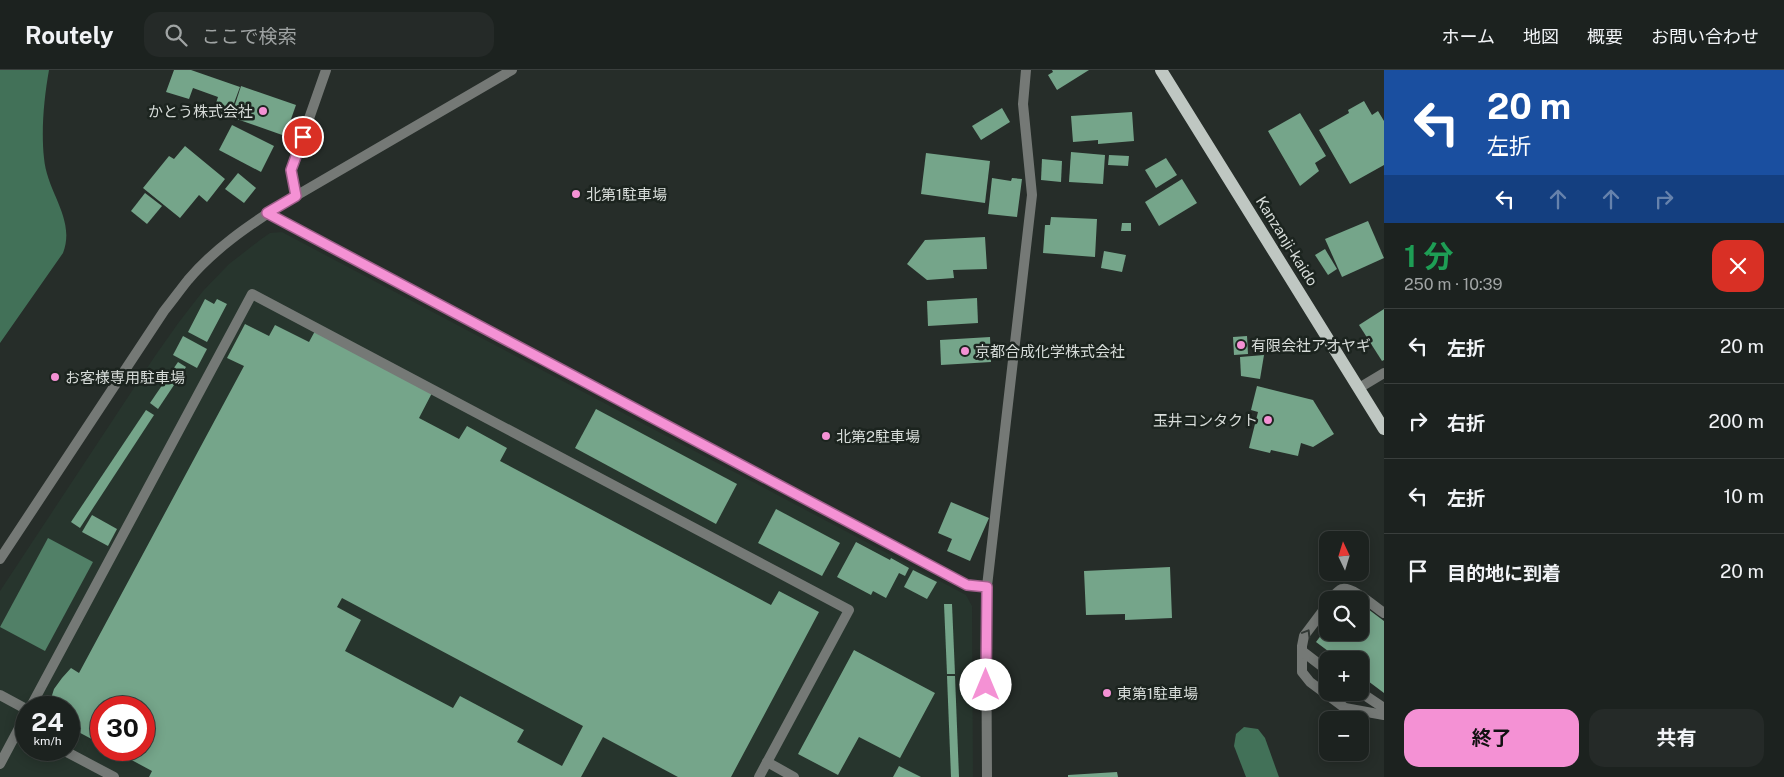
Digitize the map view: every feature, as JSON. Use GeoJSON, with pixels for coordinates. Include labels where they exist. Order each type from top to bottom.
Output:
{"type":"FeatureCollection","features":[{"type":"Feature","properties":{"kind":"main road","name":"Kanzanji-kaido"},"geometry":{"type":"LineString","coordinates":[[1162,70],[1384,428]]}},
{"type":"Feature","properties":{"kind":"street"},"geometry":{"type":"LineString","coordinates":[[296,196],[291,170],[326,70]]}},
{"type":"Feature","properties":{"kind":"street"},"geometry":{"type":"LineString","coordinates":[[0,559],[140,346],[189,279],[218,250],[267,213],[512,70]]}},
{"type":"Feature","properties":{"kind":"street"},"geometry":{"type":"LineString","coordinates":[[987,777],[987,587],[1032,195],[1023,104],[1026,70]]}},
{"type":"Feature","properties":{"kind":"street"},"geometry":{"type":"LineString","coordinates":[[267,213],[967,585],[987,587]]}},
{"type":"Feature","properties":{"kind":"street"},"geometry":{"type":"LineString","coordinates":[[36,696],[252,294],[849,610],[759,777]]}},
{"type":"Feature","properties":{"kind":"street"},"geometry":{"type":"LineString","coordinates":[[1359,388],[1384,373]]}},
{"type":"Feature","properties":{"kind":"street"},"geometry":{"type":"LineString","coordinates":[[1338,591],[1346,588],[1353,591]]}},
{"type":"Feature","properties":{"kind":"street"},"geometry":{"type":"LineString","coordinates":[[1369,602],[1384,613]]}},
{"type":"Feature","properties":{"kind":"street"},"geometry":{"type":"LineString","coordinates":[[1319,616],[1304,636],[1302,672],[1310,682],[1345,708],[1384,715]]}},
{"type":"Feature","properties":{"kind":"street"},"geometry":{"type":"LineString","coordinates":[[1302,651],[1319,664]]}},
{"type":"Feature","properties":{"kind":"street"},"geometry":{"type":"LineString","coordinates":[[0,695],[15,703]]}},
{"type":"Feature","properties":{"kind":"street"},"geometry":{"type":"LineString","coordinates":[[1369,698],[1384,708]]}},
{"type":"Feature","properties":{"kind":"street"},"geometry":{"type":"LineString","coordinates":[[0,764],[15,741]]}},
{"type":"Feature","properties":{"kind":"street"},"geometry":{"type":"LineString","coordinates":[[80,759],[114,777]]}},
{"type":"Feature","properties":{"kind":"street"},"geometry":{"type":"LineString","coordinates":[[767,762],[794,777]]}},
{"type":"Feature","properties":{"kind":"shaded area"},"geometry":{"type":"Polygon","coordinates":[[[0,70],[49,70],[44,114],[44,158],[46,171],[63,217],[66,241],[63,253],[0,343],[0,70]]]}},
{"type":"Feature","properties":{"kind":"shaded area"},"geometry":{"type":"Polygon","coordinates":[[[282,232],[966,595],[972,606],[973,777],[0,777],[0,591],[179,322],[203,291],[229,264],[270,233],[282,232]]]}},
{"type":"Feature","properties":{"kind":"shaded area"},"geometry":{"type":"Polygon","coordinates":[[[48,538],[93,562],[45,651],[0,627],[48,538]]]}},
{"type":"Feature","properties":{"kind":"shaded area"},"geometry":{"type":"Polygon","coordinates":[[[1244,727],[1258,729],[1265,738],[1279,777],[1246,777],[1234,746],[1236,734],[1244,727]]]}},
{"type":"Feature","properties":{"kind":"building"},"geometry":{"type":"Polygon","coordinates":[[[174,70],[191,70],[240,87],[230,114],[214,109],[218,97],[193,88],[189,99],[166,92],[174,70]]]}},
{"type":"Feature","properties":{"kind":"building"},"geometry":{"type":"Polygon","coordinates":[[[1052,70],[1089,70],[1057,90],[1048,75],[1053,72],[1052,70]]]}},
{"type":"Feature","properties":{"kind":"building"},"geometry":{"type":"Polygon","coordinates":[[[241,86],[296,105],[285,136],[231,117],[241,86]]]}},
{"type":"Feature","properties":{"kind":"building"},"geometry":{"type":"Polygon","coordinates":[[[1364,101],[1372,115],[1378,111],[1384,121],[1384,165],[1350,184],[1319,130],[1349,113],[1348,110],[1364,101]]]}},
{"type":"Feature","properties":{"kind":"building"},"geometry":{"type":"Polygon","coordinates":[[[1002,108],[1010,122],[981,140],[972,126],[1002,108]]]}},
{"type":"Feature","properties":{"kind":"building"},"geometry":{"type":"Polygon","coordinates":[[[1132,112],[1134,141],[1098,144],[1098,140],[1073,142],[1071,116],[1132,112]]]}},
{"type":"Feature","properties":{"kind":"building"},"geometry":{"type":"Polygon","coordinates":[[[1300,113],[1326,156],[1315,163],[1319,171],[1300,186],[1268,131],[1300,113]]]}},
{"type":"Feature","properties":{"kind":"building"},"geometry":{"type":"Polygon","coordinates":[[[232,125],[274,146],[261,172],[219,150],[232,125]]]}},
{"type":"Feature","properties":{"kind":"building"},"geometry":{"type":"Polygon","coordinates":[[[185,146],[225,179],[207,202],[199,195],[180,218],[143,188],[169,156],[174,159],[185,146]]]}},
{"type":"Feature","properties":{"kind":"building"},"geometry":{"type":"Polygon","coordinates":[[[1071,152],[1105,155],[1103,184],[1069,182],[1071,152]]]}},
{"type":"Feature","properties":{"kind":"building"},"geometry":{"type":"Polygon","coordinates":[[[926,153],[990,161],[985,203],[921,194],[926,153]]]}},
{"type":"Feature","properties":{"kind":"building"},"geometry":{"type":"Polygon","coordinates":[[[1109,155],[1129,156],[1128,166],[1108,165],[1109,155]]]}},
{"type":"Feature","properties":{"kind":"building"},"geometry":{"type":"Polygon","coordinates":[[[1166,158],[1177,175],[1156,188],[1145,170],[1166,158]]]}},
{"type":"Feature","properties":{"kind":"building"},"geometry":{"type":"Polygon","coordinates":[[[1042,159],[1062,161],[1061,182],[1041,180],[1042,159]]]}},
{"type":"Feature","properties":{"kind":"building"},"geometry":{"type":"Polygon","coordinates":[[[238,173],[256,188],[244,203],[225,189],[238,173]]]}},
{"type":"Feature","properties":{"kind":"building"},"geometry":{"type":"Polygon","coordinates":[[[992,178],[1011,181],[1012,178],[1022,179],[1017,217],[988,214],[992,178]]]}},
{"type":"Feature","properties":{"kind":"building"},"geometry":{"type":"Polygon","coordinates":[[[1182,179],[1197,203],[1159,226],[1145,202],[1182,179]]]}},
{"type":"Feature","properties":{"kind":"building"},"geometry":{"type":"Polygon","coordinates":[[[145,193],[162,206],[147,224],[131,211],[145,193]]]}},
{"type":"Feature","properties":{"kind":"building"},"geometry":{"type":"Polygon","coordinates":[[[1051,217],[1097,219],[1095,257],[1043,253],[1045,225],[1050,225],[1051,217]]]}},
{"type":"Feature","properties":{"kind":"building"},"geometry":{"type":"Polygon","coordinates":[[[1368,221],[1384,258],[1342,277],[1325,239],[1368,221]]]}},
{"type":"Feature","properties":{"kind":"building"},"geometry":{"type":"Polygon","coordinates":[[[1122,223],[1131,223],[1131,231],[1121,231],[1122,223]]]}},
{"type":"Feature","properties":{"kind":"building"},"geometry":{"type":"Polygon","coordinates":[[[985,237],[987,269],[953,270],[954,278],[927,280],[907,264],[925,240],[985,237]]]}},
{"type":"Feature","properties":{"kind":"building"},"geometry":{"type":"Polygon","coordinates":[[[1325,249],[1337,269],[1328,275],[1315,255],[1325,249]]]}},
{"type":"Feature","properties":{"kind":"building"},"geometry":{"type":"Polygon","coordinates":[[[1104,251],[1126,255],[1122,272],[1101,268],[1104,251]]]}},
{"type":"Feature","properties":{"kind":"building"},"geometry":{"type":"Polygon","coordinates":[[[977,298],[978,323],[928,326],[927,301],[977,298]]]}},
{"type":"Feature","properties":{"kind":"building"},"geometry":{"type":"Polygon","coordinates":[[[205,299],[214,304],[217,299],[227,304],[207,342],[188,332],[205,299]]]}},
{"type":"Feature","properties":{"kind":"building"},"geometry":{"type":"Polygon","coordinates":[[[1384,309],[1384,360],[1382,361],[1359,325],[1384,309]]]}},
{"type":"Feature","properties":{"kind":"building"},"geometry":{"type":"Polygon","coordinates":[[[245,324],[269,336],[275,325],[309,342],[315,331],[432,393],[419,418],[459,439],[467,426],[507,448],[500,461],[771,605],[779,591],[819,612],[731,777],[678,777],[603,737],[581,777],[149,777],[152,771],[133,761],[155,761],[155,696],[90,696],[90,738],[80,733],[80,696],[52,696],[54,689],[71,668],[79,673],[244,366],[227,358],[245,324]],[[342,598],[337,607],[361,620],[345,651],[453,708],[460,696],[524,730],[517,742],[562,766],[583,726],[342,598]]]}},
{"type":"Feature","properties":{"kind":"building"},"geometry":{"type":"Polygon","coordinates":[[[183,336],[207,349],[197,368],[173,355],[183,336]]]}},
{"type":"Feature","properties":{"kind":"building","name":"有限会社アオヤギ"},"geometry":{"type":"Polygon","coordinates":[[[1247,336],[1248,354],[1234,355],[1233,337],[1247,336]]]}},
{"type":"Feature","properties":{"kind":"building"},"geometry":{"type":"Polygon","coordinates":[[[990,337],[991,362],[941,365],[940,340],[990,337]]]}},
{"type":"Feature","properties":{"kind":"building"},"geometry":{"type":"Polygon","coordinates":[[[1264,355],[1260,379],[1241,376],[1240,357],[1264,355]]]}},
{"type":"Feature","properties":{"kind":"building"},"geometry":{"type":"Polygon","coordinates":[[[178,362],[186,367],[158,409],[150,403],[178,362]]]}},
{"type":"Feature","properties":{"kind":"building"},"geometry":{"type":"Polygon","coordinates":[[[1257,386],[1313,400],[1334,434],[1313,447],[1301,443],[1298,456],[1271,450],[1270,453],[1249,448],[1258,412],[1251,410],[1257,386]]]}},
{"type":"Feature","properties":{"kind":"building"},"geometry":{"type":"Polygon","coordinates":[[[596,409],[737,484],[716,524],[575,448],[596,409]]]}},
{"type":"Feature","properties":{"kind":"building"},"geometry":{"type":"Polygon","coordinates":[[[146,410],[154,415],[80,528],[71,522],[146,410]]]}},
{"type":"Feature","properties":{"kind":"building"},"geometry":{"type":"Polygon","coordinates":[[[951,502],[989,518],[970,561],[947,551],[952,539],[938,533],[951,502]]]}},
{"type":"Feature","properties":{"kind":"building"},"geometry":{"type":"Polygon","coordinates":[[[776,509],[840,543],[822,576],[758,543],[776,509]]]}},
{"type":"Feature","properties":{"kind":"building"},"geometry":{"type":"Polygon","coordinates":[[[92,515],[117,529],[108,546],[82,532],[92,515]]]}},
{"type":"Feature","properties":{"kind":"building"},"geometry":{"type":"Polygon","coordinates":[[[856,542],[909,568],[905,576],[899,573],[886,598],[873,591],[871,595],[837,577],[856,542]]]}},
{"type":"Feature","properties":{"kind":"building"},"geometry":{"type":"Polygon","coordinates":[[[1170,567],[1172,618],[1125,620],[1125,614],[1086,615],[1084,571],[1170,567]]]}},
{"type":"Feature","properties":{"kind":"building"},"geometry":{"type":"Polygon","coordinates":[[[913,570],[937,582],[927,599],[904,587],[913,570]]]}},
{"type":"Feature","properties":{"kind":"building"},"geometry":{"type":"Polygon","coordinates":[[[944,604],[952,604],[955,674],[947,674],[944,604]]]}},
{"type":"Feature","properties":{"kind":"building"},"geometry":{"type":"Polygon","coordinates":[[[1369,610],[1384,621],[1384,693],[1369,682],[1369,651],[1328,651],[1316,642],[1319,638],[1319,641],[1369,641],[1369,610]]]}},
{"type":"Feature","properties":{"kind":"building"},"geometry":{"type":"Polygon","coordinates":[[[854,650],[935,693],[900,758],[859,737],[838,775],[798,754],[854,650]]]}},
{"type":"Feature","properties":{"kind":"building"},"geometry":{"type":"Polygon","coordinates":[[[947,676],[955,676],[959,777],[951,777],[947,676]]]}},
{"type":"Feature","properties":{"kind":"building"},"geometry":{"type":"Polygon","coordinates":[[[899,766],[921,777],[893,777],[899,766]]]}},
{"type":"Feature","properties":{"kind":"building"},"geometry":{"type":"Polygon","coordinates":[[[1117,772],[1118,777],[1068,777],[1068,775],[1117,772]]]}},
{"type":"Feature","properties":{"kind":"place","name":"かとう株式会社"},"geometry":{"type":"Point","coordinates":[263,111]}},
{"type":"Feature","properties":{"kind":"place","name":"北第1駐車場"},"geometry":{"type":"Point","coordinates":[576,194]}},
{"type":"Feature","properties":{"kind":"place","name":"有限会社アオヤギ"},"geometry":{"type":"Point","coordinates":[1241,345]}},
{"type":"Feature","properties":{"kind":"place","name":"京都合成化学株式会社"},"geometry":{"type":"Point","coordinates":[965,351]}},
{"type":"Feature","properties":{"kind":"place","name":"お客様専用駐車場"},"geometry":{"type":"Point","coordinates":[55,377]}},
{"type":"Feature","properties":{"kind":"place","name":"玉井コンタクト"},"geometry":{"type":"Point","coordinates":[1268,420]}},
{"type":"Feature","properties":{"kind":"place","name":"北第2駐車場"},"geometry":{"type":"Point","coordinates":[826,436]}},
{"type":"Feature","properties":{"kind":"place","name":"東第1駐車場"},"geometry":{"type":"Point","coordinates":[1107,693]}},
{"type":"Feature","properties":{"kind":"route"},"geometry":{"type":"LineString","coordinates":[[303,137],[291,170],[296,196],[267,213],[967,585],[987,587],[986,685]]}}]}
